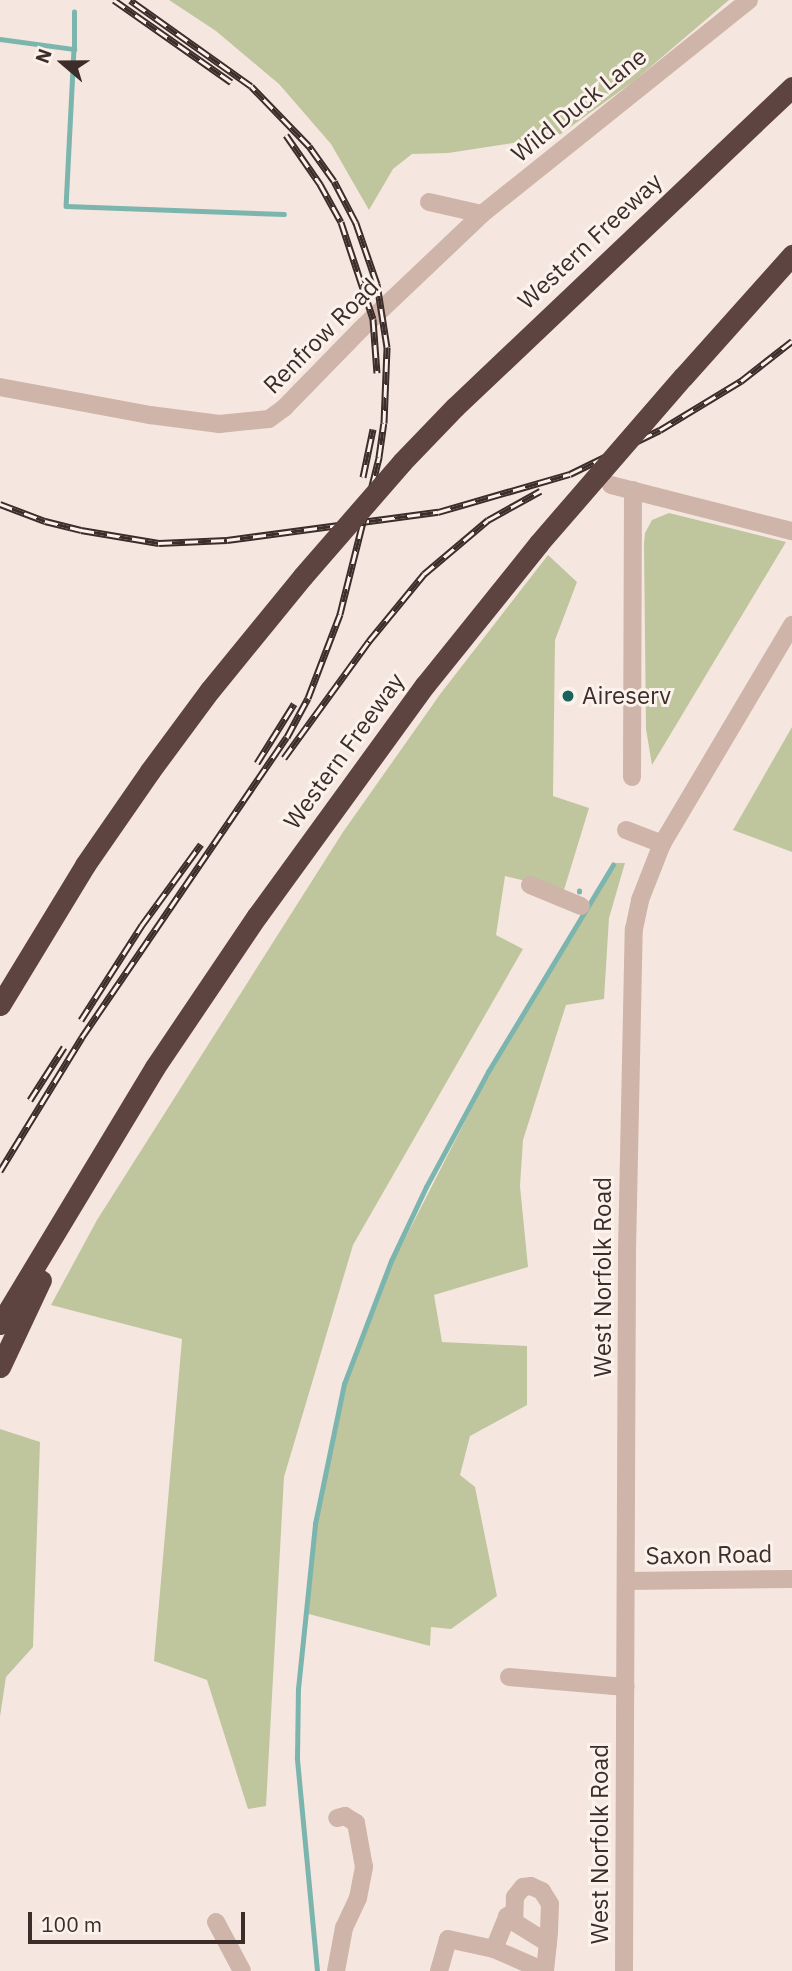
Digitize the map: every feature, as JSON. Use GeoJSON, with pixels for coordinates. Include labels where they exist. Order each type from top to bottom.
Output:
{"type":"FeatureCollection","features":[{"type":"Feature","properties":{"kind":"highway","name":"Western Freeway"},"geometry":{"type":"LineString","coordinates":[[0,1005],[85,865],[150,771],[210,690],[303,576],[402,462],[455,407],[792,87]]}},
{"type":"Feature","properties":{"kind":"highway","name":"Western Freeway"},"geometry":{"type":"LineString","coordinates":[[0,1324],[155,1067],[331,810],[425,685],[540,543],[792,255]]}},
{"type":"Feature","properties":{"kind":"highway"},"geometry":{"type":"LineString","coordinates":[[0,1367],[66,1229],[155,1067]]}},
{"type":"Feature","properties":{"kind":"street","name":"Wild Duck Lane"},"geometry":{"type":"LineString","coordinates":[[482,214],[749,0]]}},
{"type":"Feature","properties":{"kind":"street"},"geometry":{"type":"LineString","coordinates":[[429,202],[482,214]]}},
{"type":"Feature","properties":{"kind":"street","name":"Renfrow Road"},"geometry":{"type":"LineString","coordinates":[[0,387],[164,417],[219,424],[269,419],[284,408],[361,329],[482,214]]}},
{"type":"Feature","properties":{"kind":"street"},"geometry":{"type":"LineString","coordinates":[[611,485],[792,531]]}},
{"type":"Feature","properties":{"kind":"street"},"geometry":{"type":"LineString","coordinates":[[632,777],[633,490]]}},
{"type":"Feature","properties":{"kind":"street","name":"West Norfolk Road"},"geometry":{"type":"LineString","coordinates":[[624,1971],[631,960],[640,900],[662,844],[792,625]]}},
{"type":"Feature","properties":{"kind":"street"},"geometry":{"type":"LineString","coordinates":[[626,831],[662,844]]}},
{"type":"Feature","properties":{"kind":"street"},"geometry":{"type":"LineString","coordinates":[[530,885],[581,906]]}},
{"type":"Feature","properties":{"kind":"street","name":"Saxon Road"},"geometry":{"type":"LineString","coordinates":[[626,1581],[792,1579]]}},
{"type":"Feature","properties":{"kind":"street"},"geometry":{"type":"LineString","coordinates":[[509,1676],[626,1687]]}},
{"type":"Feature","properties":{"kind":"street"},"geometry":{"type":"LineString","coordinates":[[336,1971],[344,1928],[358,1898],[364,1867],[355,1823],[345,1816],[337,1818]]}},
{"type":"Feature","properties":{"kind":"street"},"geometry":{"type":"LineString","coordinates":[[439,1971],[447,1939],[494,1949],[545,1971],[548,1943],[550,1904],[542,1891],[531,1886],[517,1891],[512,1914],[519,1926],[548,1943]]}},
{"type":"Feature","properties":{"kind":"street"},"geometry":{"type":"LineString","coordinates":[[494,1949],[507,1916],[512,1914]]}},
{"type":"Feature","properties":{"kind":"street"},"geometry":{"type":"LineString","coordinates":[[216,1922],[242,1971]]}},
{"type":"Feature","properties":{"kind":"green space"},"geometry":{"type":"Polygon","coordinates":[[[169,0],[729,0],[634,81],[558,136],[448,153],[412,154],[393,169],[369,210],[331,144],[279,84],[216,31],[169,0]]]}},
{"type":"Feature","properties":{"kind":"green space"},"geometry":{"type":"Polygon","coordinates":[[[669,513],[786,542],[652,765],[646,729],[644,544],[645,533],[652,520],[669,513]]]}},
{"type":"Feature","properties":{"kind":"green space"},"geometry":{"type":"Polygon","coordinates":[[[548,555],[577,582],[555,640],[553,796],[589,808],[564,890],[505,876],[496,935],[523,949],[353,1245],[284,1477],[266,1806],[248,1809],[207,1680],[154,1661],[182,1339],[51,1305],[97,1220],[343,832],[441,693],[548,555]]]}},
{"type":"Feature","properties":{"kind":"green space"},"geometry":{"type":"Polygon","coordinates":[[[792,727],[792,852],[733,830],[792,727]]]}},
{"type":"Feature","properties":{"kind":"green space"},"geometry":{"type":"Polygon","coordinates":[[[616,863],[625,863],[609,918],[604,999],[566,1005],[523,1140],[520,1186],[528,1267],[434,1295],[442,1342],[527,1346],[527,1405],[470,1436],[460,1475],[475,1487],[497,1596],[451,1629],[431,1627],[430,1646],[305,1613],[316,1523],[343,1389],[391,1266],[482,1088],[616,863]]]}},
{"type":"Feature","properties":{"kind":"green space"},"geometry":{"type":"Polygon","coordinates":[[[0,1429],[40,1442],[33,1647],[6,1677],[0,1717],[0,1429]]]}},
{"type":"Feature","properties":{"kind":"waterway"},"geometry":{"type":"LineString","coordinates":[[74,12],[74,49]]}},
{"type":"Feature","properties":{"kind":"waterway"},"geometry":{"type":"LineString","coordinates":[[0,39],[74,49],[66,206],[284,214]]}},
{"type":"Feature","properties":{"kind":"waterway"},"geometry":{"type":"LineString","coordinates":[[317,1971],[297,1758],[298,1689],[315,1524],[344,1384],[391,1261],[426,1187],[488,1072],[613,865]]}},
{"type":"Feature","properties":{"kind":"railway"},"geometry":{"type":"LineString","coordinates":[[114,0],[231,82]]}},
{"type":"Feature","properties":{"kind":"railway"},"geometry":{"type":"LineString","coordinates":[[0,1171],[82,1037],[287,737],[308,698],[340,614],[379,457],[384,423],[387,347],[377,284],[356,223],[334,181],[309,146],[251,86],[130,0]]}},
{"type":"Feature","properties":{"kind":"railway"},"geometry":{"type":"LineString","coordinates":[[286,135],[320,184],[341,222],[373,319],[377,373]]}},
{"type":"Feature","properties":{"kind":"railway"},"geometry":{"type":"LineString","coordinates":[[0,504],[45,521],[81,530],[159,543],[227,540],[438,512],[570,474],[660,430],[741,381],[792,341]]}},
{"type":"Feature","properties":{"kind":"railway"},"geometry":{"type":"LineString","coordinates":[[363,477],[373,429]]}},
{"type":"Feature","properties":{"kind":"railway"},"geometry":{"type":"LineString","coordinates":[[284,758],[369,641],[424,574],[488,520],[540,491]]}},
{"type":"Feature","properties":{"kind":"railway"},"geometry":{"type":"LineString","coordinates":[[257,763],[294,704]]}},
{"type":"Feature","properties":{"kind":"railway"},"geometry":{"type":"LineString","coordinates":[[81,1020],[142,925],[201,844]]}},
{"type":"Feature","properties":{"kind":"railway"},"geometry":{"type":"LineString","coordinates":[[30,1100],[64,1047]]}},
{"type":"Feature","properties":{"kind":"place","name":"Aireserv"},"geometry":{"type":"Point","coordinates":[568,696]}}]}
